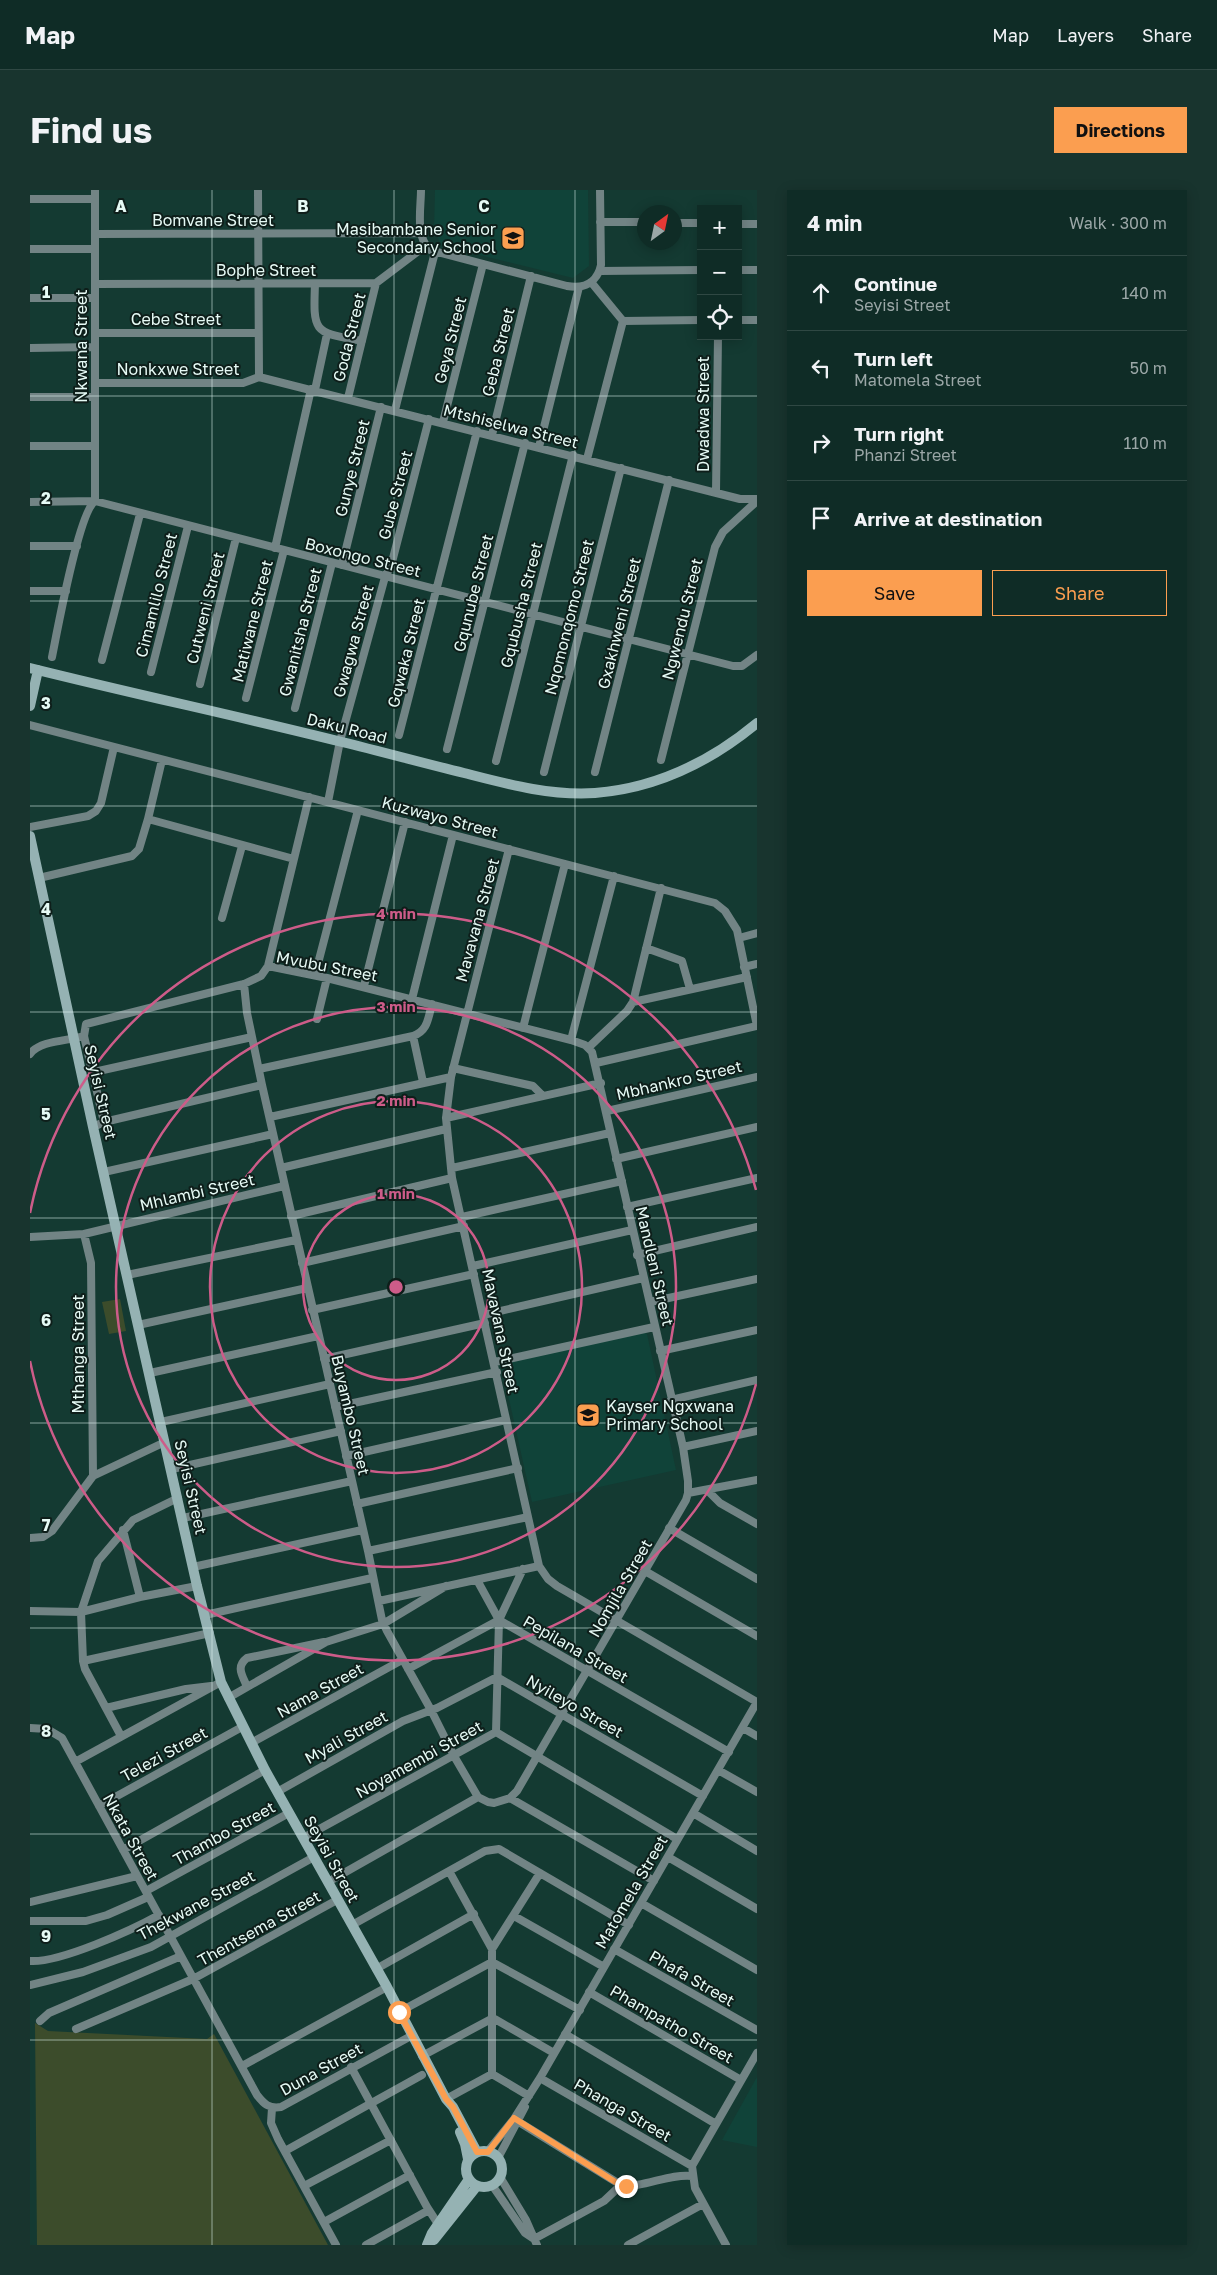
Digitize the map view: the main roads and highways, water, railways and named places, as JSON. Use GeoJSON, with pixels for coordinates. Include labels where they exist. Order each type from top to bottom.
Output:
{"type":"FeatureCollection","features":[{"type":"Feature","properties":{"kind":"place","name":"Masibambane Senior Secondary School"},"geometry":{"type":"Point","coordinates":[513,238]}},
{"type":"Feature","properties":{"kind":"place","name":"Kayser Ngxwana Primary School"},"geometry":{"type":"Point","coordinates":[588,1415]}}]}
